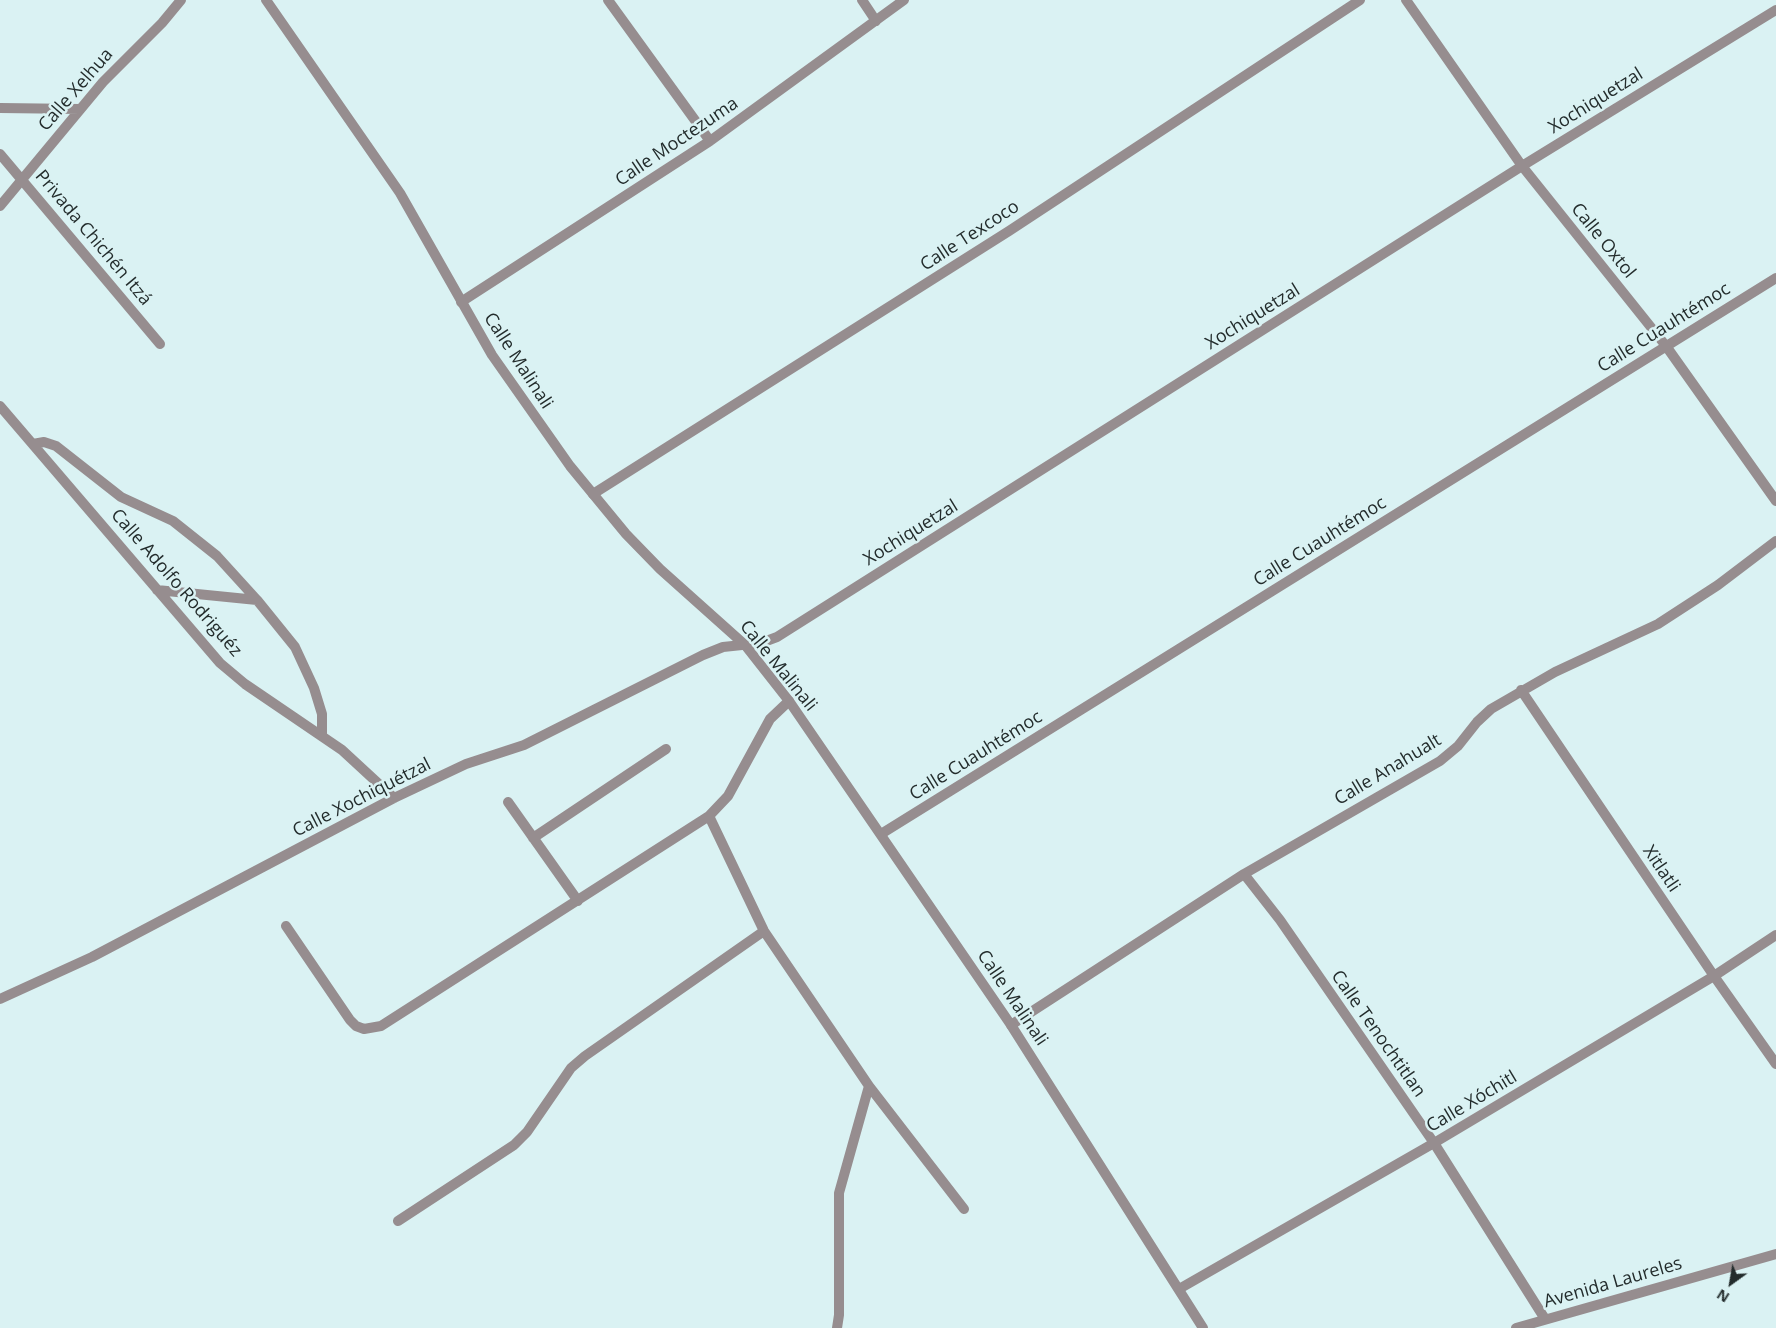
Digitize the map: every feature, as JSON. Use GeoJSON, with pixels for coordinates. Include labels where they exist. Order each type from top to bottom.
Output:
{"type":"FeatureCollection","features":[{"type":"Feature","properties":{"kind":"street","name":"Calle Xelhua"},"geometry":{"type":"LineString","coordinates":[[0,206],[130,53],[162,23],[181,0]]}},
{"type":"Feature","properties":{"kind":"street","name":"Calle Malinali"},"geometry":{"type":"LineString","coordinates":[[266,0],[400,193],[461,302],[503,371],[593,494],[626,534],[660,569],[745,644],[789,701],[1011,1025],[1203,1328]]}},
{"type":"Feature","properties":{"kind":"street"},"geometry":{"type":"LineString","coordinates":[[608,0],[710,141]]}},
{"type":"Feature","properties":{"kind":"street"},"geometry":{"type":"LineString","coordinates":[[862,0],[876,22]]}},
{"type":"Feature","properties":{"kind":"street","name":"Calle Moctezuma"},"geometry":{"type":"LineString","coordinates":[[461,302],[710,141],[904,0]]}},
{"type":"Feature","properties":{"kind":"street","name":"Calle Texcoco"},"geometry":{"type":"LineString","coordinates":[[593,494],[1009,231],[1360,0]]}},
{"type":"Feature","properties":{"kind":"street","name":"Calle Oxtol"},"geometry":{"type":"LineString","coordinates":[[1406,0],[1522,166],[1666,346],[1776,501]]}},
{"type":"Feature","properties":{"kind":"street","name":"Xochiquetzal"},"geometry":{"type":"LineString","coordinates":[[745,644],[777,637],[1522,166],[1776,10]]}},
{"type":"Feature","properties":{"kind":"street"},"geometry":{"type":"LineString","coordinates":[[0,108],[80,110]]}},
{"type":"Feature","properties":{"kind":"street","name":"Privada Chichén Itzá"},"geometry":{"type":"LineString","coordinates":[[0,154],[160,344]]}},
{"type":"Feature","properties":{"kind":"street","name":"Calle Cuauhtémoc"},"geometry":{"type":"LineString","coordinates":[[881,834],[1776,278]]}},
{"type":"Feature","properties":{"kind":"street","name":"Calle Adolfo Rodriguéz"},"geometry":{"type":"LineString","coordinates":[[0,406],[220,663],[245,684],[322,734],[394,798]]}},
{"type":"Feature","properties":{"kind":"street"},"geometry":{"type":"LineString","coordinates":[[33,444],[44,442],[56,446],[121,497],[173,521],[217,556],[257,600],[295,647],[314,688],[322,714],[322,734]]}},
{"type":"Feature","properties":{"kind":"street","name":"Calle Anahualt"},"geometry":{"type":"LineString","coordinates":[[1011,1025],[1244,874],[1440,761],[1458,746],[1476,722],[1491,708],[1555,672],[1658,624],[1718,585],[1776,541]]}},
{"type":"Feature","properties":{"kind":"street"},"geometry":{"type":"LineString","coordinates":[[157,590],[257,600]]}},
{"type":"Feature","properties":{"kind":"street","name":"Calle Xochiquétzal"},"geometry":{"type":"LineString","coordinates":[[0,999],[92,957],[394,798],[466,764],[524,745],[703,655],[723,648],[745,644]]}},
{"type":"Feature","properties":{"kind":"street","name":"Xitlatli"},"geometry":{"type":"LineString","coordinates":[[1521,690],[1714,976],[1776,1064]]}},
{"type":"Feature","properties":{"kind":"street"},"geometry":{"type":"LineString","coordinates":[[286,926],[350,1020],[356,1026],[373,1030],[709,816],[728,796],[770,719],[789,701]]}},
{"type":"Feature","properties":{"kind":"street"},"geometry":{"type":"LineString","coordinates":[[533,838],[666,750]]}},
{"type":"Feature","properties":{"kind":"street"},"geometry":{"type":"LineString","coordinates":[[508,802],[578,901]]}},
{"type":"Feature","properties":{"kind":"street"},"geometry":{"type":"LineString","coordinates":[[709,816],[764,931],[868,1086],[964,1209]]}},
{"type":"Feature","properties":{"kind":"street","name":"Calle Tenochtitlan"},"geometry":{"type":"LineString","coordinates":[[1244,874],[1280,920],[1434,1143],[1545,1318]]}},
{"type":"Feature","properties":{"kind":"street"},"geometry":{"type":"LineString","coordinates":[[398,1220],[514,1145],[527,1132],[571,1068],[585,1056],[764,931]]}},
{"type":"Feature","properties":{"kind":"street","name":"Calle Xóchitl"},"geometry":{"type":"LineString","coordinates":[[1179,1289],[1434,1143],[1714,976],[1776,935]]}},
{"type":"Feature","properties":{"kind":"street"},"geometry":{"type":"LineString","coordinates":[[837,1328],[840,1315],[839,1193],[868,1086]]}},
{"type":"Feature","properties":{"kind":"street","name":"Avenida Laureles"},"geometry":{"type":"LineString","coordinates":[[1516,1328],[1545,1318],[1776,1254]]}}]}
